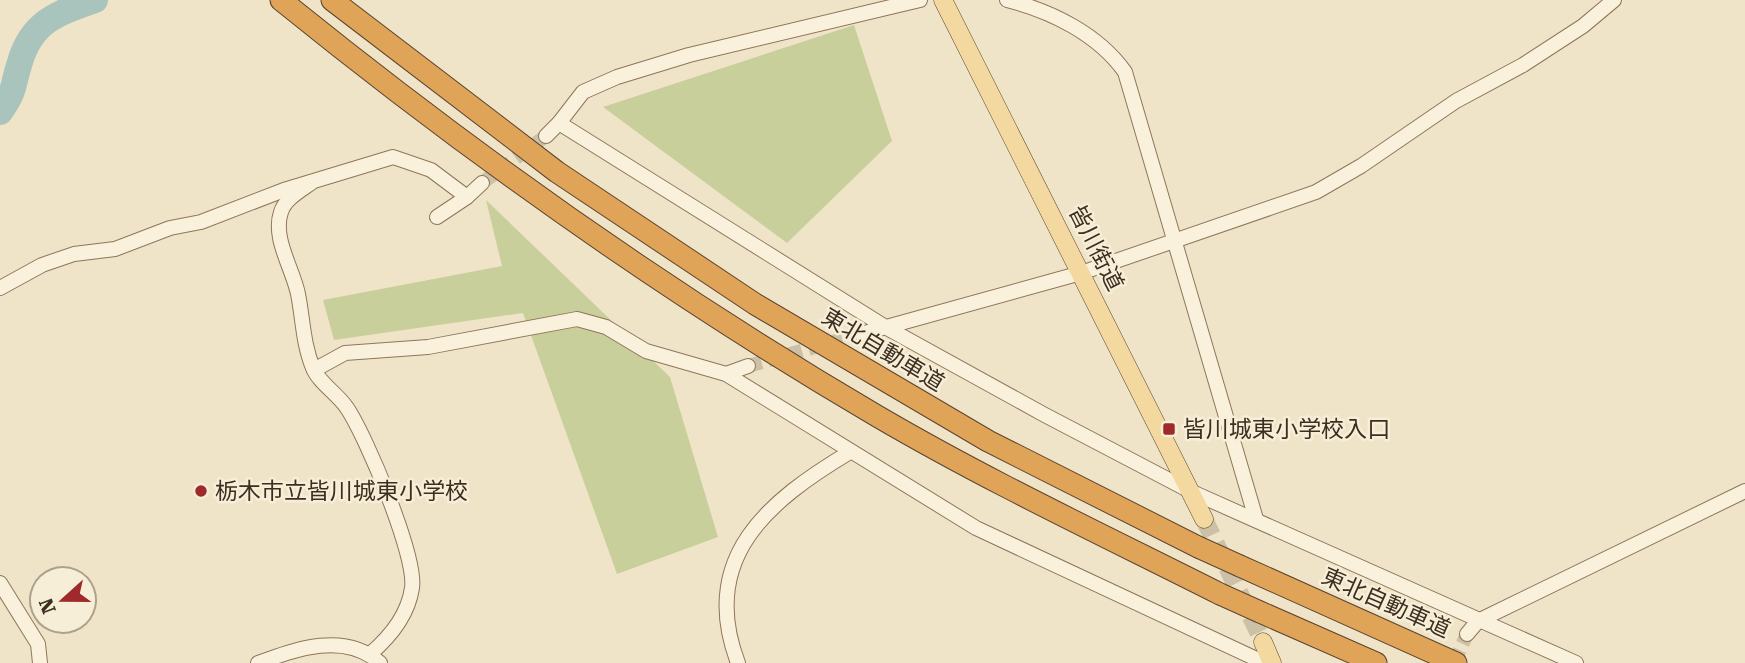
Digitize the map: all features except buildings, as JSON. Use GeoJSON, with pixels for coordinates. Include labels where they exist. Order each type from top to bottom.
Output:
{"type":"FeatureCollection","features":[{"type":"Feature","properties":{"kind":"highway"},"geometry":{"type":"LineString","coordinates":[[281,0],[450,133],[616,251],[736,331],[977,472],[1220,594],[1376,663]]}},
{"type":"Feature","properties":{"kind":"highway","name":"東北自動車道"},"geometry":{"type":"LineString","coordinates":[[332,0],[488,121],[637,226],[755,304],[892,387],[1062,480],[1198,547],[1456,663]]}},
{"type":"Feature","properties":{"kind":"main road","name":"皆川街道"},"geometry":{"type":"LineString","coordinates":[[943,0],[1205,519]]}},
{"type":"Feature","properties":{"kind":"main road"},"geometry":{"type":"LineString","coordinates":[[1263,642],[1272,663]]}},
{"type":"Feature","properties":{"kind":"street"},"geometry":{"type":"LineString","coordinates":[[546,136],[583,92],[617,77],[689,55],[920,0]]}},
{"type":"Feature","properties":{"kind":"street"},"geometry":{"type":"LineString","coordinates":[[1007,0],[1041,9],[1058,18],[1112,55],[1125,72],[1174,242],[1208,345],[1256,519]]}},
{"type":"Feature","properties":{"kind":"street"},"geometry":{"type":"LineString","coordinates":[[861,334],[1081,273],[1333,183],[1456,102],[1543,52],[1614,0]]}},
{"type":"Feature","properties":{"kind":"street"},"geometry":{"type":"LineString","coordinates":[[559,123],[887,328],[1192,492],[1576,663]]}},
{"type":"Feature","properties":{"kind":"street"},"geometry":{"type":"LineString","coordinates":[[0,288],[42,265],[74,254],[115,249],[393,157],[431,170],[467,197]]}},
{"type":"Feature","properties":{"kind":"street"},"geometry":{"type":"LineString","coordinates":[[258,663],[296,650],[334,644],[375,659],[405,609],[412,586],[408,551],[362,435],[347,408],[314,370],[303,335],[298,294],[278,226],[281,209],[311,183]]}},
{"type":"Feature","properties":{"kind":"street"},"geometry":{"type":"LineString","coordinates":[[437,217],[467,197],[482,183]]}},
{"type":"Feature","properties":{"kind":"street"},"geometry":{"type":"LineString","coordinates":[[314,370],[345,353],[428,347],[577,319],[606,327],[646,351],[726,374],[976,528],[1265,663]]}},
{"type":"Feature","properties":{"kind":"street"},"geometry":{"type":"LineString","coordinates":[[726,374],[748,366]]}},
{"type":"Feature","properties":{"kind":"street"},"geometry":{"type":"LineString","coordinates":[[738,663],[731,646],[725,609],[727,578],[743,545],[771,508],[810,476],[850,452]]}},
{"type":"Feature","properties":{"kind":"street"},"geometry":{"type":"LineString","coordinates":[[1467,634],[1478,621],[1745,491]]}},
{"type":"Feature","properties":{"kind":"street"},"geometry":{"type":"LineString","coordinates":[[0,583],[38,644],[40,663]]}},
{"type":"Feature","properties":{"kind":"green space"},"geometry":{"type":"Polygon","coordinates":[[[854,25],[892,141],[787,243],[603,107],[854,25]]]}},
{"type":"Feature","properties":{"kind":"green space"},"geometry":{"type":"Polygon","coordinates":[[[486,200],[670,377],[718,537],[617,574],[523,313],[334,340],[323,300],[502,266],[486,200]]]}},
{"type":"Feature","properties":{"kind":"waterway"},"geometry":{"type":"LineString","coordinates":[[0,112],[11,93],[25,48],[39,28],[69,9],[95,0]]}},
{"type":"Feature","properties":{"kind":"tunnel"},"geometry":{"type":"LineString","coordinates":[[482,183],[546,136]]}},
{"type":"Feature","properties":{"kind":"tunnel"},"geometry":{"type":"LineString","coordinates":[[748,366],[861,334]]}},
{"type":"Feature","properties":{"kind":"tunnel"},"geometry":{"type":"LineString","coordinates":[[1204,519],[1263,642]]}},
{"type":"Feature","properties":{"kind":"tunnel"},"geometry":{"type":"LineString","coordinates":[[1454,663],[1467,634]]}},
{"type":"Feature","properties":{"kind":"place","name":"皆川城東小学校入口"},"geometry":{"type":"Point","coordinates":[1169,429]}},
{"type":"Feature","properties":{"kind":"place","name":"栃木市立皆川城東小学校"},"geometry":{"type":"Point","coordinates":[201,491]}}]}
